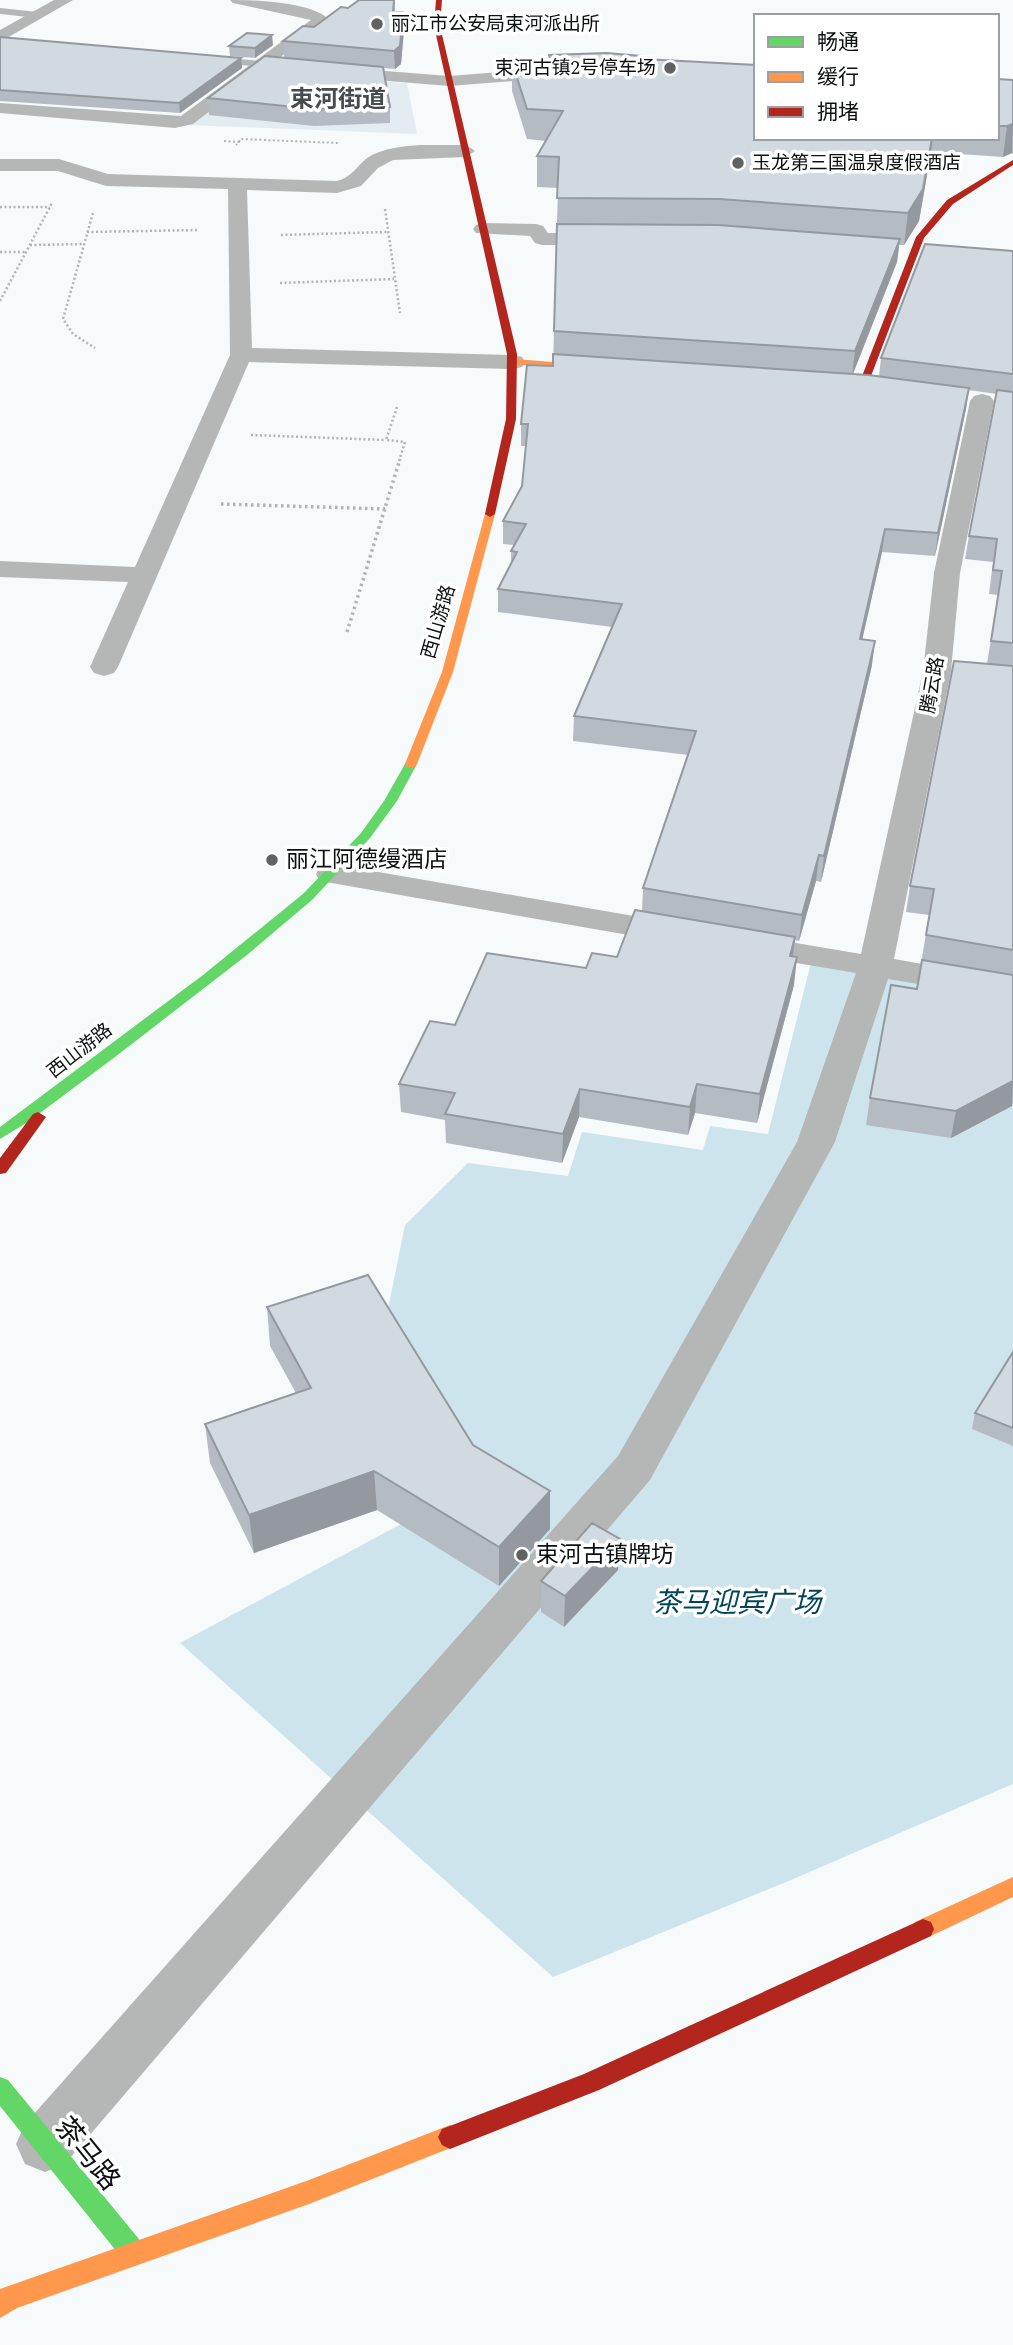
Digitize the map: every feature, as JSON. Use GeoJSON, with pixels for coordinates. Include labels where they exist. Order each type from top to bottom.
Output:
{"type":"FeatureCollection","features":[{"type":"Feature","properties":{"kind":"street"},"geometry":{"type":"LineString","coordinates":[[5,40],[38,15],[65,0]]}},
{"type":"Feature","properties":{"kind":"street"},"geometry":{"type":"LineString","coordinates":[[0,108],[175,123],[187,120],[321,20],[315,16],[238,0]]}},
{"type":"Feature","properties":{"kind":"street","name":"西山游路"},"geometry":{"type":"LineString","coordinates":[[49,1102],[279,923],[332,874],[382,813],[405,774],[423,737],[459,639],[511,419],[514,362],[437,26],[439,0]]}},
{"type":"Feature","properties":{"kind":"street"},"geometry":{"type":"LineString","coordinates":[[262,64],[287,67]]}},
{"type":"Feature","properties":{"kind":"street"},"geometry":{"type":"LineString","coordinates":[[312,70],[449,80],[525,73],[584,73]]}},
{"type":"Feature","properties":{"kind":"street"},"geometry":{"type":"LineString","coordinates":[[0,165],[59,165],[106,180],[337,187],[359,180],[376,161],[391,156],[466,152]]}},
{"type":"Feature","properties":{"kind":"street"},"geometry":{"type":"LineString","coordinates":[[809,383],[873,388],[919,237],[942,208],[971,184],[1013,162]]}},
{"type":"Feature","properties":{"kind":"street"},"geometry":{"type":"LineString","coordinates":[[104,667],[241,355],[237,184]]}},
{"type":"Feature","properties":{"kind":"street"},"geometry":{"type":"LineString","coordinates":[[483,229],[536,230],[542,239],[622,239]]}},
{"type":"Feature","properties":{"kind":"street"},"geometry":{"type":"LineString","coordinates":[[888,251],[939,255]]}},
{"type":"Feature","properties":{"kind":"street"},"geometry":{"type":"LineString","coordinates":[[241,355],[514,362],[621,370]]}},
{"type":"Feature","properties":{"kind":"street","name":"腾云路"},"geometry":{"type":"LineString","coordinates":[[45,2144],[634,1468],[816,1142],[875,967],[949,672],[947,573],[980,401]]}},
{"type":"Feature","properties":{"kind":"street"},"geometry":{"type":"LineString","coordinates":[[0,569],[145,575]]}},
{"type":"Feature","properties":{"kind":"street"},"geometry":{"type":"LineString","coordinates":[[332,874],[1013,990]]}},
{"type":"Feature","properties":{"kind":"street"},"geometry":{"type":"LineString","coordinates":[[0,1134],[49,1102]]}},
{"type":"Feature","properties":{"kind":"street"},"geometry":{"type":"LineString","coordinates":[[0,1169],[49,1102]]}},
{"type":"Feature","properties":{"kind":"street"},"geometry":{"type":"LineString","coordinates":[[3,2297],[309,2192],[591,2082],[1013,1887]]}},
{"type":"Feature","properties":{"kind":"street","name":"茶马路"},"geometry":{"type":"LineString","coordinates":[[0,2088],[134,2253]]}},
{"type":"Feature","properties":{"kind":"lane"},"geometry":{"type":"LineString","coordinates":[[0,12],[38,15]]}},
{"type":"Feature","properties":{"kind":"lane"},"geometry":{"type":"LineString","coordinates":[[193,58],[262,64]]}},
{"type":"Feature","properties":{"kind":"path"},"geometry":{"type":"LineString","coordinates":[[0,301],[70,169]]}},
{"type":"Feature","properties":{"kind":"path"},"geometry":{"type":"LineString","coordinates":[[95,348],[73,334],[63,319],[87,232],[106,180]]}},
{"type":"Feature","properties":{"kind":"path"},"geometry":{"type":"LineString","coordinates":[[0,207],[50,207]]}},
{"type":"Feature","properties":{"kind":"path"},"geometry":{"type":"LineString","coordinates":[[385,209],[400,313]]}},
{"type":"Feature","properties":{"kind":"path"},"geometry":{"type":"LineString","coordinates":[[87,232],[388,232]]}},
{"type":"Feature","properties":{"kind":"path"},"geometry":{"type":"LineString","coordinates":[[30,245],[84,244]]}},
{"type":"Feature","properties":{"kind":"path"},"geometry":{"type":"LineString","coordinates":[[0,252],[26,252]]}},
{"type":"Feature","properties":{"kind":"path"},"geometry":{"type":"LineString","coordinates":[[240,284],[394,279]]}},
{"type":"Feature","properties":{"kind":"path"},"geometry":{"type":"LineString","coordinates":[[386,440],[397,407]]}},
{"type":"Feature","properties":{"kind":"path"},"geometry":{"type":"LineString","coordinates":[[208,433],[405,442],[347,632]]}},
{"type":"Feature","properties":{"kind":"path"},"geometry":{"type":"LineString","coordinates":[[177,502],[385,509]]}},
{"type":"Feature","properties":{"kind":"shaded area"},"geometry":{"type":"Polygon","coordinates":[[[264,72],[407,83],[417,134],[188,125],[264,72]]]}},
{"type":"Feature","properties":{"kind":"green space","name":"茶马迎宾广场"},"geometry":{"type":"Polygon","coordinates":[[[811,963],[1013,991],[1013,1784],[791,1880],[553,1977],[180,1643],[490,1476],[388,1309],[405,1225],[468,1163],[568,1176],[582,1132],[703,1150],[710,1126],[768,1134],[811,963]]]}},
{"type":"Feature","properties":{"kind":"building"},"geometry":{"type":"Polygon","coordinates":[[[359,0],[394,0],[393,12],[403,12],[400,46],[394,51],[283,41],[303,26],[314,27],[341,7],[348,8],[359,0]]]}},
{"type":"Feature","properties":{"kind":"building"},"geometry":{"type":"Polygon","coordinates":[[[247,33],[272,35],[255,48],[229,46],[247,33]]]}},
{"type":"Feature","properties":{"kind":"building"},"geometry":{"type":"Polygon","coordinates":[[[0,37],[241,58],[179,103],[0,90],[0,37]]]}},
{"type":"Feature","properties":{"kind":"building","name":"玉龙第三国温泉度假酒店"},"geometry":{"type":"Polygon","coordinates":[[[606,53],[642,56],[644,59],[754,65],[754,140],[932,140],[923,189],[908,213],[719,199],[557,198],[559,157],[537,156],[563,111],[527,109],[512,62],[551,61],[549,55],[606,53]]]}},
{"type":"Feature","properties":{"kind":"building"},"geometry":{"type":"Polygon","coordinates":[[[265,56],[383,67],[390,107],[313,109],[208,98],[265,56]]]}},
{"type":"Feature","properties":{"kind":"building"},"geometry":{"type":"Polygon","coordinates":[[[999,79],[1013,80],[1013,124],[999,126],[999,79]]]}},
{"type":"Feature","properties":{"kind":"building"},"geometry":{"type":"Polygon","coordinates":[[[557,224],[718,225],[900,239],[855,351],[554,331],[557,224]]]}},
{"type":"Feature","properties":{"kind":"building"},"geometry":{"type":"Polygon","coordinates":[[[925,244],[1013,251],[1013,374],[881,358],[925,244]]]}},
{"type":"Feature","properties":{"kind":"building"},"geometry":{"type":"Polygon","coordinates":[[[553,354],[868,375],[969,388],[938,533],[885,529],[860,639],[875,641],[824,856],[819,855],[802,915],[643,888],[696,731],[574,716],[622,604],[498,589],[517,552],[511,551],[526,524],[503,521],[522,486],[528,424],[521,424],[527,365],[553,366],[553,354]]]}},
{"type":"Feature","properties":{"kind":"building"},"geometry":{"type":"Polygon","coordinates":[[[997,390],[1013,392],[1013,643],[991,641],[1002,571],[993,570],[997,539],[969,536],[997,390]]]}},
{"type":"Feature","properties":{"kind":"building"},"geometry":{"type":"Polygon","coordinates":[[[954,661],[1013,666],[1013,950],[926,935],[934,889],[910,886],[954,661]]]}},
{"type":"Feature","properties":{"kind":"building"},"geometry":{"type":"Polygon","coordinates":[[[635,910],[795,937],[790,956],[797,957],[760,1094],[697,1084],[690,1107],[580,1089],[563,1134],[445,1114],[455,1093],[399,1084],[430,1021],[455,1025],[487,953],[586,968],[592,953],[617,957],[635,910]]]}},
{"type":"Feature","properties":{"kind":"building"},"geometry":{"type":"Polygon","coordinates":[[[922,960],[1013,975],[1013,1081],[956,1111],[870,1098],[891,985],[917,989],[922,960]]]}},
{"type":"Feature","properties":{"kind":"building"},"geometry":{"type":"Polygon","coordinates":[[[368,1275],[473,1445],[550,1491],[499,1547],[374,1471],[249,1515],[205,1424],[311,1388],[267,1307],[368,1275]]]}},
{"type":"Feature","properties":{"kind":"building"},"geometry":{"type":"Polygon","coordinates":[[[1013,1352],[1013,1428],[975,1413],[1013,1352]]]}},
{"type":"Feature","properties":{"kind":"building"},"geometry":{"type":"Polygon","coordinates":[[[592,1523],[620,1539],[565,1596],[541,1581],[592,1523]]]}},
{"type":"Feature","properties":{"kind":"traffic: fast"},"geometry":{"type":"LineString","coordinates":[[0,1134],[132,1038],[308,897],[366,835],[411,764]]}},
{"type":"Feature","properties":{"kind":"traffic: fast"},"geometry":{"type":"LineString","coordinates":[[0,2088],[134,2253]]}},
{"type":"Feature","properties":{"kind":"traffic: slow"},"geometry":{"type":"LineString","coordinates":[[514,362],[606,369]]}},
{"type":"Feature","properties":{"kind":"traffic: slow"},"geometry":{"type":"LineString","coordinates":[[411,764],[447,672],[490,514]]}},
{"type":"Feature","properties":{"kind":"traffic: slow"},"geometry":{"type":"LineString","coordinates":[[923,1929],[1013,1887]]}},
{"type":"Feature","properties":{"kind":"traffic: slow"},"geometry":{"type":"LineString","coordinates":[[0,2306],[9,2298],[309,2192],[450,2137]]}},
{"type":"Feature","properties":{"kind":"traffic: jam"},"geometry":{"type":"LineString","coordinates":[[439,0],[437,26],[512,354],[511,419],[490,514]]}},
{"type":"Feature","properties":{"kind":"traffic: jam"},"geometry":{"type":"LineString","coordinates":[[823,384],[863,387],[920,237],[950,202],[1013,162]]}},
{"type":"Feature","properties":{"kind":"traffic: jam"},"geometry":{"type":"LineString","coordinates":[[0,1169],[38,1117]]}},
{"type":"Feature","properties":{"kind":"traffic: jam"},"geometry":{"type":"LineString","coordinates":[[450,2137],[591,2082],[923,1929]]}},
{"type":"Feature","properties":{"kind":"place","name":"丽江市公安局束河派出所"},"geometry":{"type":"Point","coordinates":[377,24]}},
{"type":"Feature","properties":{"kind":"place","name":"束河古镇2号停车场"},"geometry":{"type":"Point","coordinates":[670,68]}},
{"type":"Feature","properties":{"kind":"place","name":"玉龙第三国温泉度假酒店"},"geometry":{"type":"Point","coordinates":[738,163]}},
{"type":"Feature","properties":{"kind":"place","name":"丽江阿德缦酒店"},"geometry":{"type":"Point","coordinates":[272,860]}},
{"type":"Feature","properties":{"kind":"place","name":"束河古镇牌坊"},"geometry":{"type":"Point","coordinates":[522,1555]}},
{"type":"Feature","properties":{"kind":"district","name":"束河街道"},"geometry":{"type":"Point","coordinates":[338,100]}}]}
